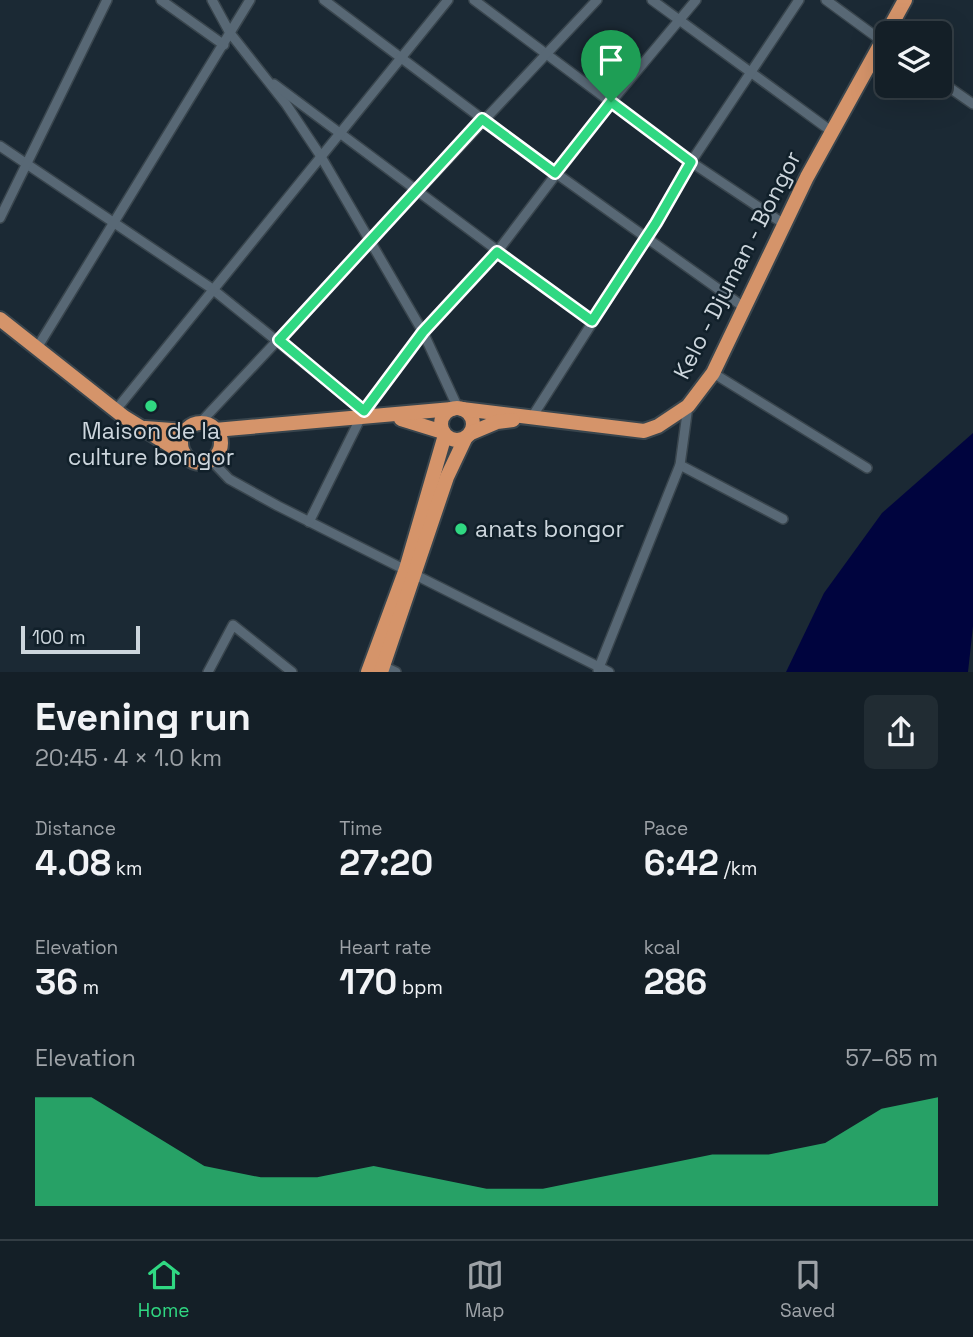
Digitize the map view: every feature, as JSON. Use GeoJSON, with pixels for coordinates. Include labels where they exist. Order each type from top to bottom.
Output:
{"type":"FeatureCollection","features":[{"type":"Feature","properties":{"kind":"highway","name":"Kelo - Djuman - Bongor"},"geometry":{"type":"LineString","coordinates":[[895,21],[905,0]]}},
{"type":"Feature","properties":{"kind":"highway","name":"Kelo - Djuman - Bongor"},"geometry":{"type":"LineString","coordinates":[[385,417],[457,409],[644,430],[658,426],[688,406],[713,373],[831,131],[875,58]]}},
{"type":"Feature","properties":{"kind":"highway"},"geometry":{"type":"LineString","coordinates":[[0,319],[115,411],[200,463],[215,456],[236,436],[255,426]]}},
{"type":"Feature","properties":{"kind":"highway"},"geometry":{"type":"LineString","coordinates":[[369,672],[410,571],[447,477],[468,436],[472,417],[457,409],[442,418],[444,434],[410,571],[387,670]]}},
{"type":"Feature","properties":{"kind":"highway","name":"Kelo - Djuman - Bongor"},"geometry":{"type":"LineString","coordinates":[[215,430],[362,414],[425,424],[444,434]]}},
{"type":"Feature","properties":{"kind":"highway","name":"Kelo - Djuman - Bongor"},"geometry":{"type":"LineString","coordinates":[[468,436],[497,422],[532,417]]}},
{"type":"Feature","properties":{"kind":"highway"},"geometry":{"type":"LineString","coordinates":[[140,428],[186,431],[199,424],[215,430],[220,440],[215,456]]}},
{"type":"Feature","properties":{"kind":"highway"},"geometry":{"type":"LineString","coordinates":[[184,454],[181,442],[186,431]]}},
{"type":"Feature","properties":{"kind":"highway"},"geometry":{"type":"LineString","coordinates":[[444,434],[452,440],[468,436]]}},
{"type":"Feature","properties":{"kind":"street"},"geometry":{"type":"LineString","coordinates":[[0,218],[28,166],[107,0]]}},
{"type":"Feature","properties":{"kind":"street"},"geometry":{"type":"LineString","coordinates":[[161,0],[224,45]]}},
{"type":"Feature","properties":{"kind":"street"},"geometry":{"type":"LineString","coordinates":[[212,0],[230,33],[320,155],[423,332],[457,409]]}},
{"type":"Feature","properties":{"kind":"street"},"geometry":{"type":"LineString","coordinates":[[37,348],[250,0]]}},
{"type":"Feature","properties":{"kind":"street"},"geometry":{"type":"LineString","coordinates":[[324,0],[555,173],[745,308]]}},
{"type":"Feature","properties":{"kind":"street"},"geometry":{"type":"LineString","coordinates":[[115,411],[211,288],[448,0]]}},
{"type":"Feature","properties":{"kind":"street"},"geometry":{"type":"LineString","coordinates":[[474,0],[691,162],[784,224]]}},
{"type":"Feature","properties":{"kind":"street"},"geometry":{"type":"LineString","coordinates":[[199,424],[371,242],[482,119],[597,0]]}},
{"type":"Feature","properties":{"kind":"street"},"geometry":{"type":"LineString","coordinates":[[652,0],[831,131]]}},
{"type":"Feature","properties":{"kind":"street"},"geometry":{"type":"LineString","coordinates":[[309,522],[362,414],[423,332],[497,252],[611,102],[696,0]]}},
{"type":"Feature","properties":{"kind":"street"},"geometry":{"type":"LineString","coordinates":[[532,417],[646,239],[691,162],[799,0]]}},
{"type":"Feature","properties":{"kind":"street"},"geometry":{"type":"LineString","coordinates":[[826,0],[875,36]]}},
{"type":"Feature","properties":{"kind":"street"},"geometry":{"type":"LineString","coordinates":[[264,77],[592,321]]}},
{"type":"Feature","properties":{"kind":"street"},"geometry":{"type":"LineString","coordinates":[[952,89],[973,104]]}},
{"type":"Feature","properties":{"kind":"street"},"geometry":{"type":"LineString","coordinates":[[0,146],[211,288],[279,340],[362,414]]}},
{"type":"Feature","properties":{"kind":"street"},"geometry":{"type":"LineString","coordinates":[[713,373],[867,468]]}},
{"type":"Feature","properties":{"kind":"street"},"geometry":{"type":"LineString","coordinates":[[215,456],[229,479],[602,671],[680,465],[688,406]]}},
{"type":"Feature","properties":{"kind":"street"},"geometry":{"type":"LineString","coordinates":[[680,465],[783,519]]}},
{"type":"Feature","properties":{"kind":"street"},"geometry":{"type":"LineString","coordinates":[[208,672],[233,625],[292,672]]}},
{"type":"Feature","properties":{"kind":"shaded area"},"geometry":{"type":"Polygon","coordinates":[[[973,433],[973,626],[968,672],[786,672],[824,593],[882,513],[973,433]]]}},
{"type":"Feature","properties":{"kind":"place","name":"Maison de la culture bongor"},"geometry":{"type":"Point","coordinates":[151,406]}},
{"type":"Feature","properties":{"kind":"place","name":"anats bongor"},"geometry":{"type":"Point","coordinates":[461,529]}},
{"type":"Feature","properties":{"kind":"route"},"geometry":{"type":"LineString","coordinates":[[611,102],[691,162],[656,223],[592,321],[497,252],[423,332],[364,411],[279,340],[482,119],[555,173],[611,102]]}}]}
